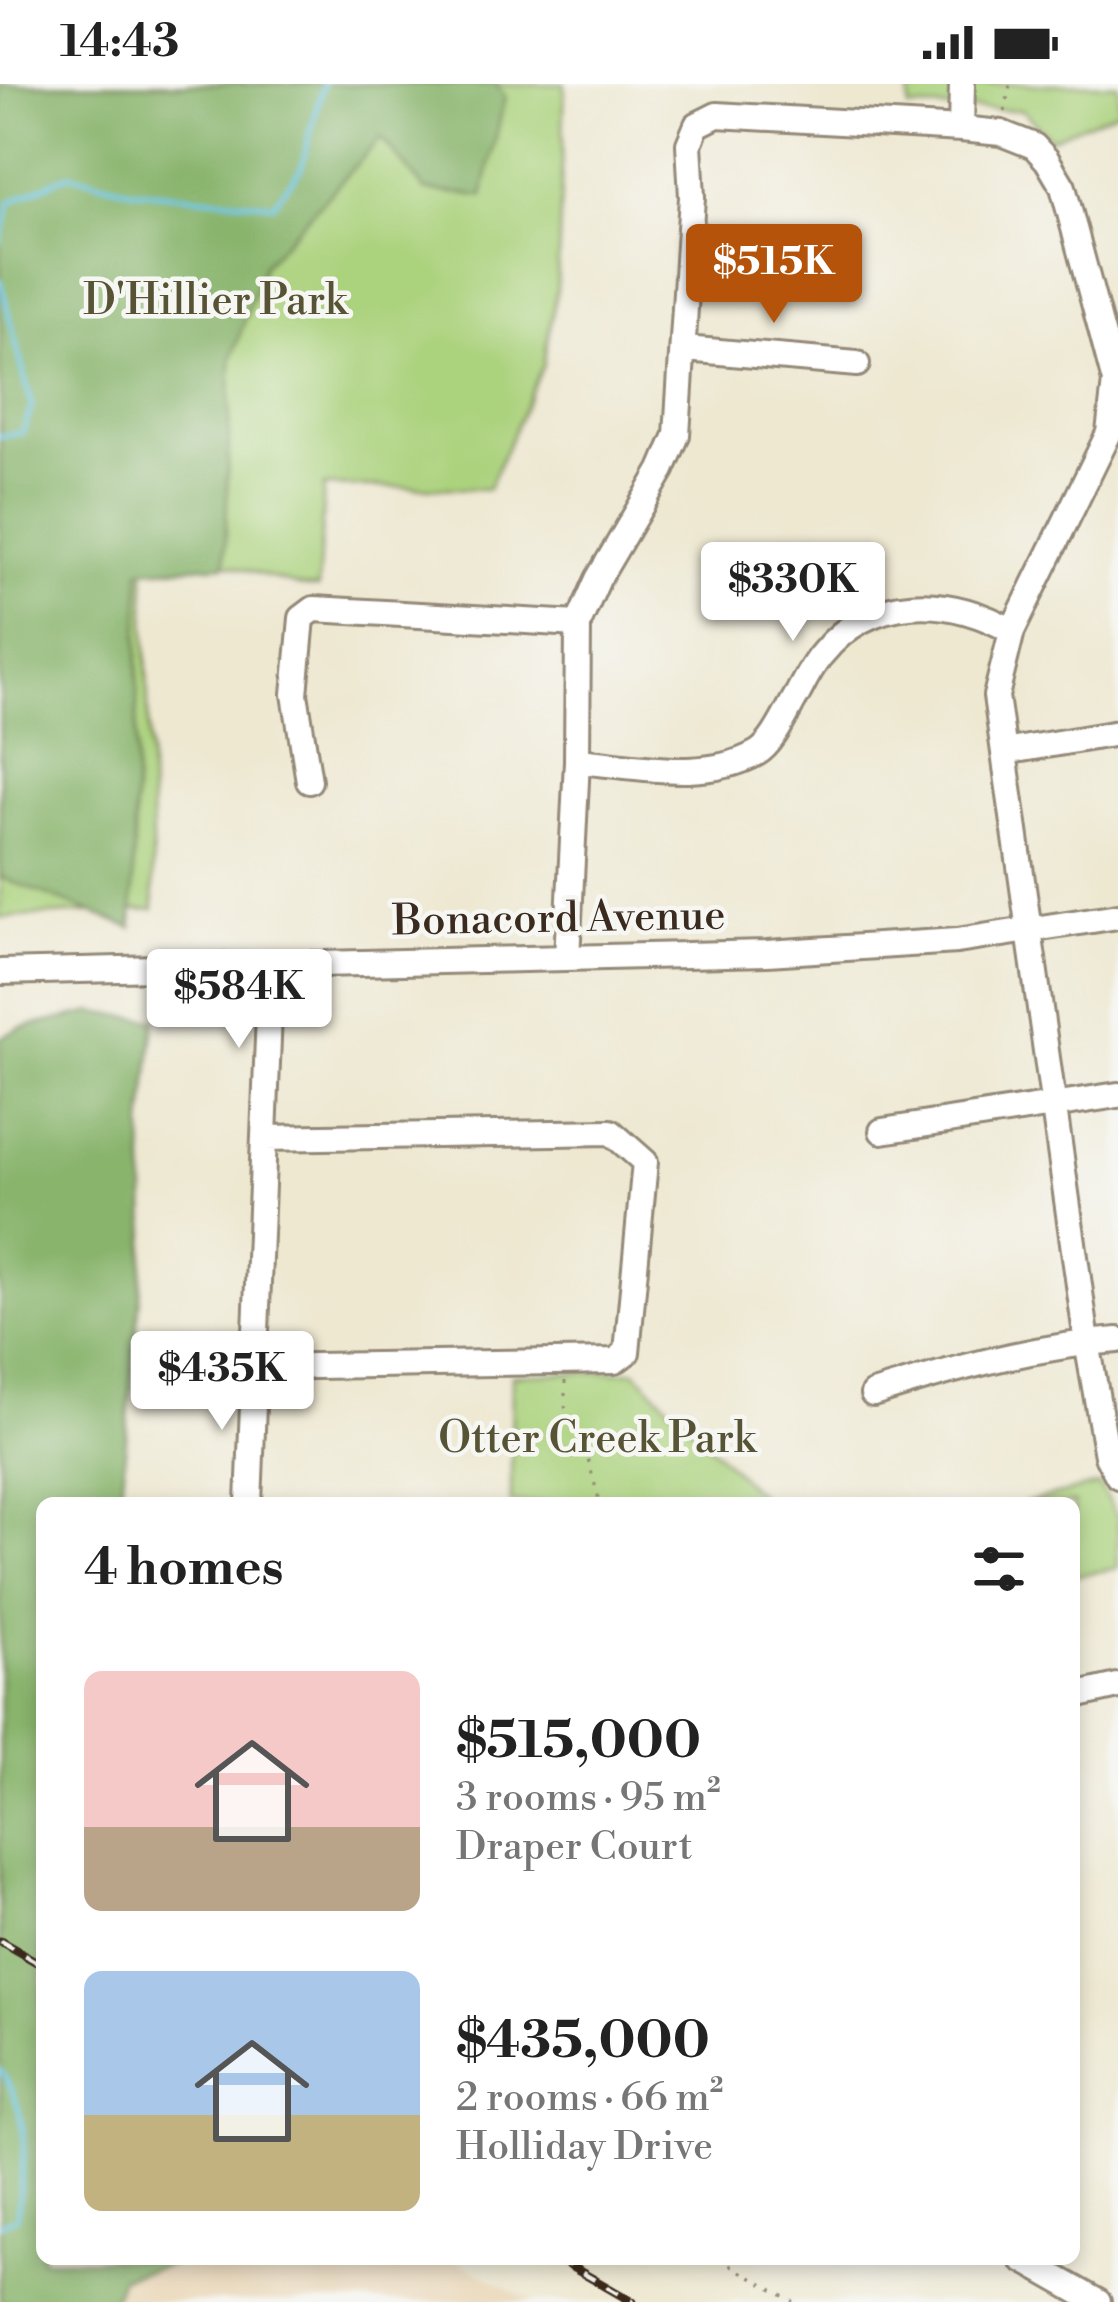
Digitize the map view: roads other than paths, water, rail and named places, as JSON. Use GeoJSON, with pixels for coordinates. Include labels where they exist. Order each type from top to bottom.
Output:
{"type":"FeatureCollection","features":[{"type":"Feature","properties":{"kind":"street"},"geometry":{"type":"LineString","coordinates":[[961,129],[962,84]]}},
{"type":"Feature","properties":{"kind":"street"},"geometry":{"type":"LineString","coordinates":[[567,958],[578,624],[677,435],[692,197],[689,144],[697,125],[717,115],[961,129],[1001,133],[1034,146],[1063,187],[1114,382],[1109,434],[1012,631],[996,696],[1087,1342],[1107,1456],[1118,1476]]}},
{"type":"Feature","properties":{"kind":"street"},"geometry":{"type":"LineString","coordinates":[[685,349],[857,364]]}},
{"type":"Feature","properties":{"kind":"street"},"geometry":{"type":"LineString","coordinates":[[577,761],[692,770],[732,765],[747,758],[763,750],[822,654],[848,629],[897,605],[940,604],[1012,631]]}},
{"type":"Feature","properties":{"kind":"street"},"geometry":{"type":"LineString","coordinates":[[310,781],[295,694],[302,618],[314,609],[578,624]]}},
{"type":"Feature","properties":{"kind":"street"},"geometry":{"type":"LineString","coordinates":[[1004,752],[1118,733]]}},
{"type":"Feature","properties":{"kind":"street","name":"Bonacord Avenue"},"geometry":{"type":"LineString","coordinates":[[0,972],[767,953],[1027,933],[1118,916]]}},
{"type":"Feature","properties":{"kind":"street"},"geometry":{"type":"LineString","coordinates":[[249,1497],[272,965]]}},
{"type":"Feature","properties":{"kind":"street"},"geometry":{"type":"LineString","coordinates":[[882,1131],[1118,1095]]}},
{"type":"Feature","properties":{"kind":"street"},"geometry":{"type":"LineString","coordinates":[[256,1367],[615,1361],[627,1352],[645,1162],[611,1132],[265,1138]]}},
{"type":"Feature","properties":{"kind":"street"},"geometry":{"type":"LineString","coordinates":[[873,1394],[975,1363],[1118,1340]]}},
{"type":"Feature","properties":{"kind":"street"},"geometry":{"type":"LineString","coordinates":[[1080,1695],[1118,1686]]}},
{"type":"Feature","properties":{"kind":"street"},"geometry":{"type":"LineString","coordinates":[[1033,2265],[1098,2302]]}},
{"type":"Feature","properties":{"kind":"waterway"},"geometry":{"type":"LineString","coordinates":[[0,242],[10,202],[69,174],[131,190],[273,204],[301,169],[323,84]]}},
{"type":"Feature","properties":{"kind":"waterway"},"geometry":{"type":"LineString","coordinates":[[0,280],[32,406],[22,433],[0,436]]}},
{"type":"Feature","properties":{"kind":"waterway"},"geometry":{"type":"LineString","coordinates":[[0,2070],[18,2106],[24,2141],[17,2217],[0,2224]]}},
{"type":"Feature","properties":{"kind":"railway"},"geometry":{"type":"LineString","coordinates":[[0,1941],[36,1962]]}},
{"type":"Feature","properties":{"kind":"railway"},"geometry":{"type":"LineString","coordinates":[[568,2265],[633,2302]]}},
{"type":"Feature","properties":{"kind":"park label","name":"D'Hillier Park"},"geometry":{"type":"Point","coordinates":[215,301]}},
{"type":"Feature","properties":{"kind":"park label","name":"Otter Creek Park"},"geometry":{"type":"Point","coordinates":[597,1439]}}]}
